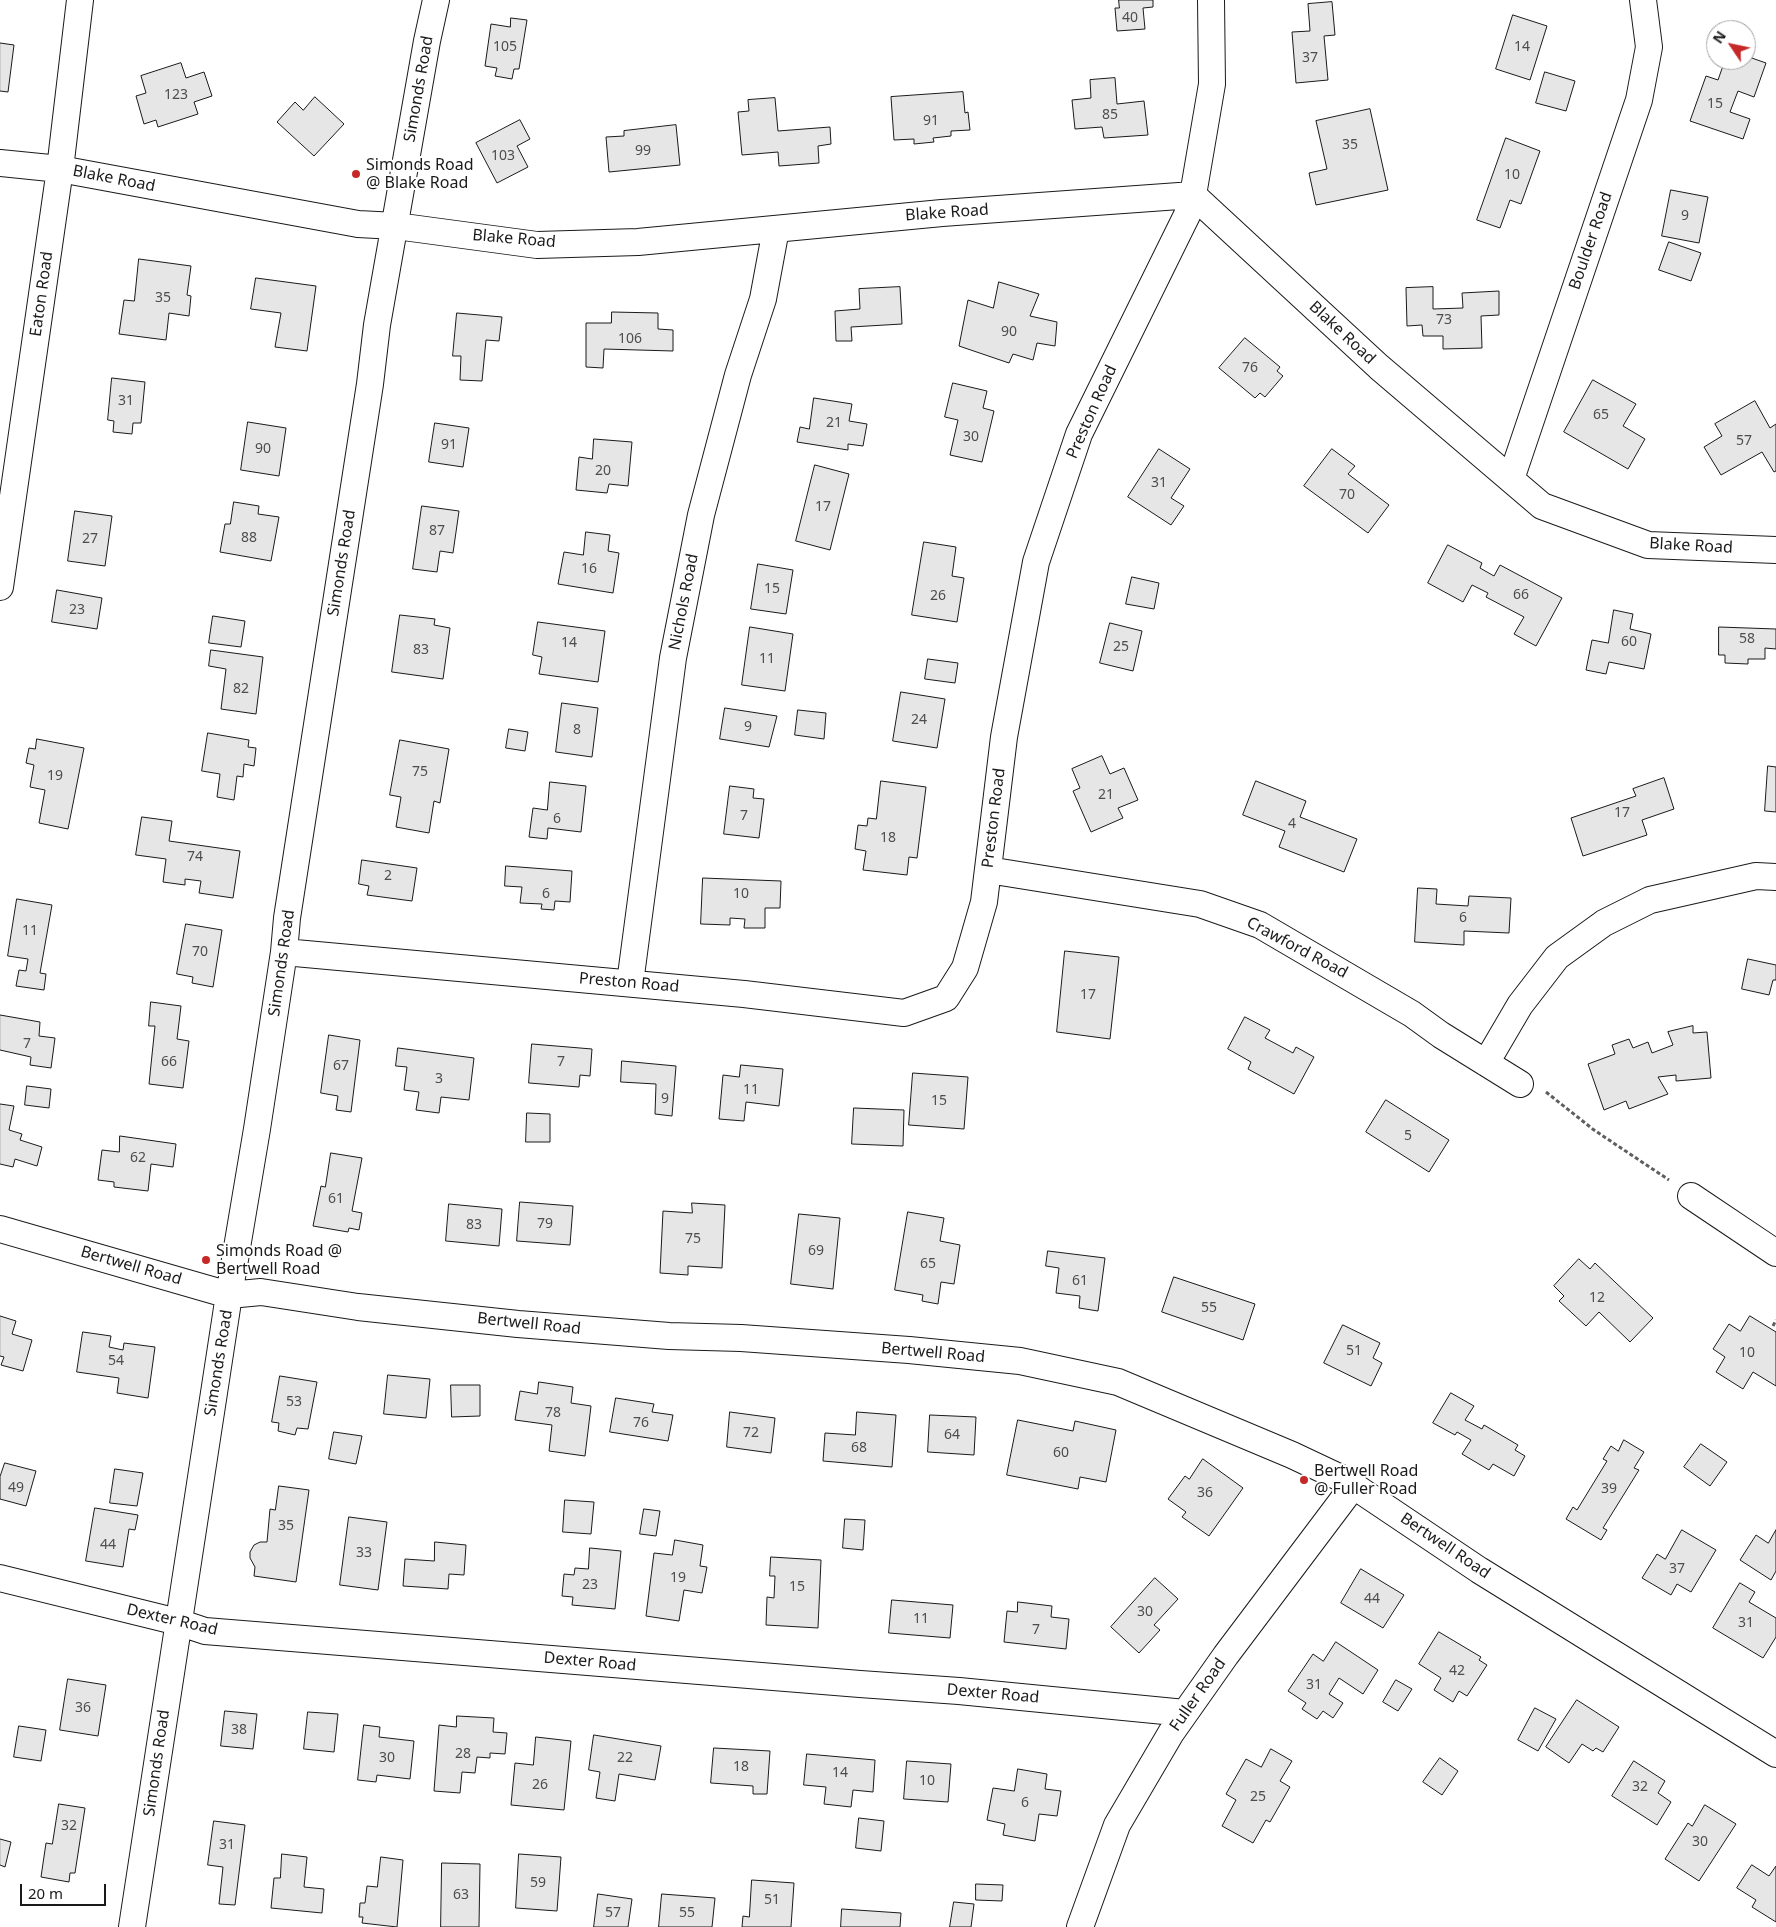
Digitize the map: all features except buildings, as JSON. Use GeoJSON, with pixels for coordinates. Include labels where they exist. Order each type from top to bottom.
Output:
{"type":"FeatureCollection","features":[{"type":"Feature","properties":{"kind":"street","name":"Eaton Road"},"geometry":{"type":"LineString","coordinates":[[0,587],[60,169],[80,0]]}},
{"type":"Feature","properties":{"kind":"street","name":"Simonds Road"},"geometry":{"type":"LineString","coordinates":[[132,1927],[229,1295],[257,1129],[284,952],[287,918],[370,384],[377,325],[396,226],[427,40],[436,0]]}},
{"type":"Feature","properties":{"kind":"street","name":"Preston Road"},"geometry":{"type":"LineString","coordinates":[[284,952],[744,994],[904,1013],[946,998],[965,968],[984,902],[1004,737],[1036,562],[1079,434],[1187,215],[1193,195],[1212,84],[1211,0]]}},
{"type":"Feature","properties":{"kind":"street","name":"Boulder Road"},"geometry":{"type":"LineString","coordinates":[[1511,479],[1639,100],[1649,47],[1643,0]]}},
{"type":"Feature","properties":{"kind":"street","name":"Blake Road"},"geometry":{"type":"LineString","coordinates":[[0,163],[60,169],[358,224],[396,226],[537,244],[638,242],[942,213],[1193,195],[1379,367],[1542,506],[1648,546],[1776,550]]}},
{"type":"Feature","properties":{"kind":"street","name":"Nichols Road"},"geometry":{"type":"LineString","coordinates":[[630,983],[672,658],[702,515],[738,375],[763,299],[776,229]]}},
{"type":"Feature","properties":{"kind":"street","name":"Crawford Road"},"geometry":{"type":"LineString","coordinates":[[988,870],[1200,904],[1260,925],[1412,1014],[1520,1084]]}},
{"type":"Feature","properties":{"kind":"street"},"geometry":{"type":"LineString","coordinates":[[1486,1063],[1520,1005],[1557,957],[1604,923],[1650,900],[1756,876],[1776,877]]}},
{"type":"Feature","properties":{"kind":"street"},"geometry":{"type":"LineString","coordinates":[[1691,1196],[1776,1253]]}},
{"type":"Feature","properties":{"kind":"street","name":"Bertwell Road"},"geometry":{"type":"LineString","coordinates":[[0,1229],[229,1295],[261,1292],[358,1307],[518,1324],[669,1336],[820,1343],[1020,1361],[1118,1382],[1292,1455],[1354,1486],[1479,1570],[1776,1754]]}},
{"type":"Feature","properties":{"kind":"street","name":"Fuller Road"},"geometry":{"type":"LineString","coordinates":[[1080,1927],[1117,1825],[1171,1733],[1231,1648],[1354,1486]]}},
{"type":"Feature","properties":{"kind":"street","name":"Dexter Road"},"geometry":{"type":"LineString","coordinates":[[0,1578],[178,1622],[204,1631],[959,1691],[1185,1713]]}},
{"type":"Feature","properties":{"kind":"path"},"geometry":{"type":"LineString","coordinates":[[1520,1084],[1542,1089],[1594,1130],[1691,1196]]}},
{"type":"Feature","properties":{"kind":"path"},"geometry":{"type":"LineString","coordinates":[[1773,1326],[1776,1320]]}},
{"type":"Feature","properties":{"kind":"place","name":"Simonds Road @ Blake Road"},"geometry":{"type":"Point","coordinates":[356,174]}},
{"type":"Feature","properties":{"kind":"place","name":"Simonds Road @ Bertwell Road"},"geometry":{"type":"Point","coordinates":[206,1260]}},
{"type":"Feature","properties":{"kind":"place","name":"Bertwell Road @ Fuller Road"},"geometry":{"type":"Point","coordinates":[1304,1480]}}]}
